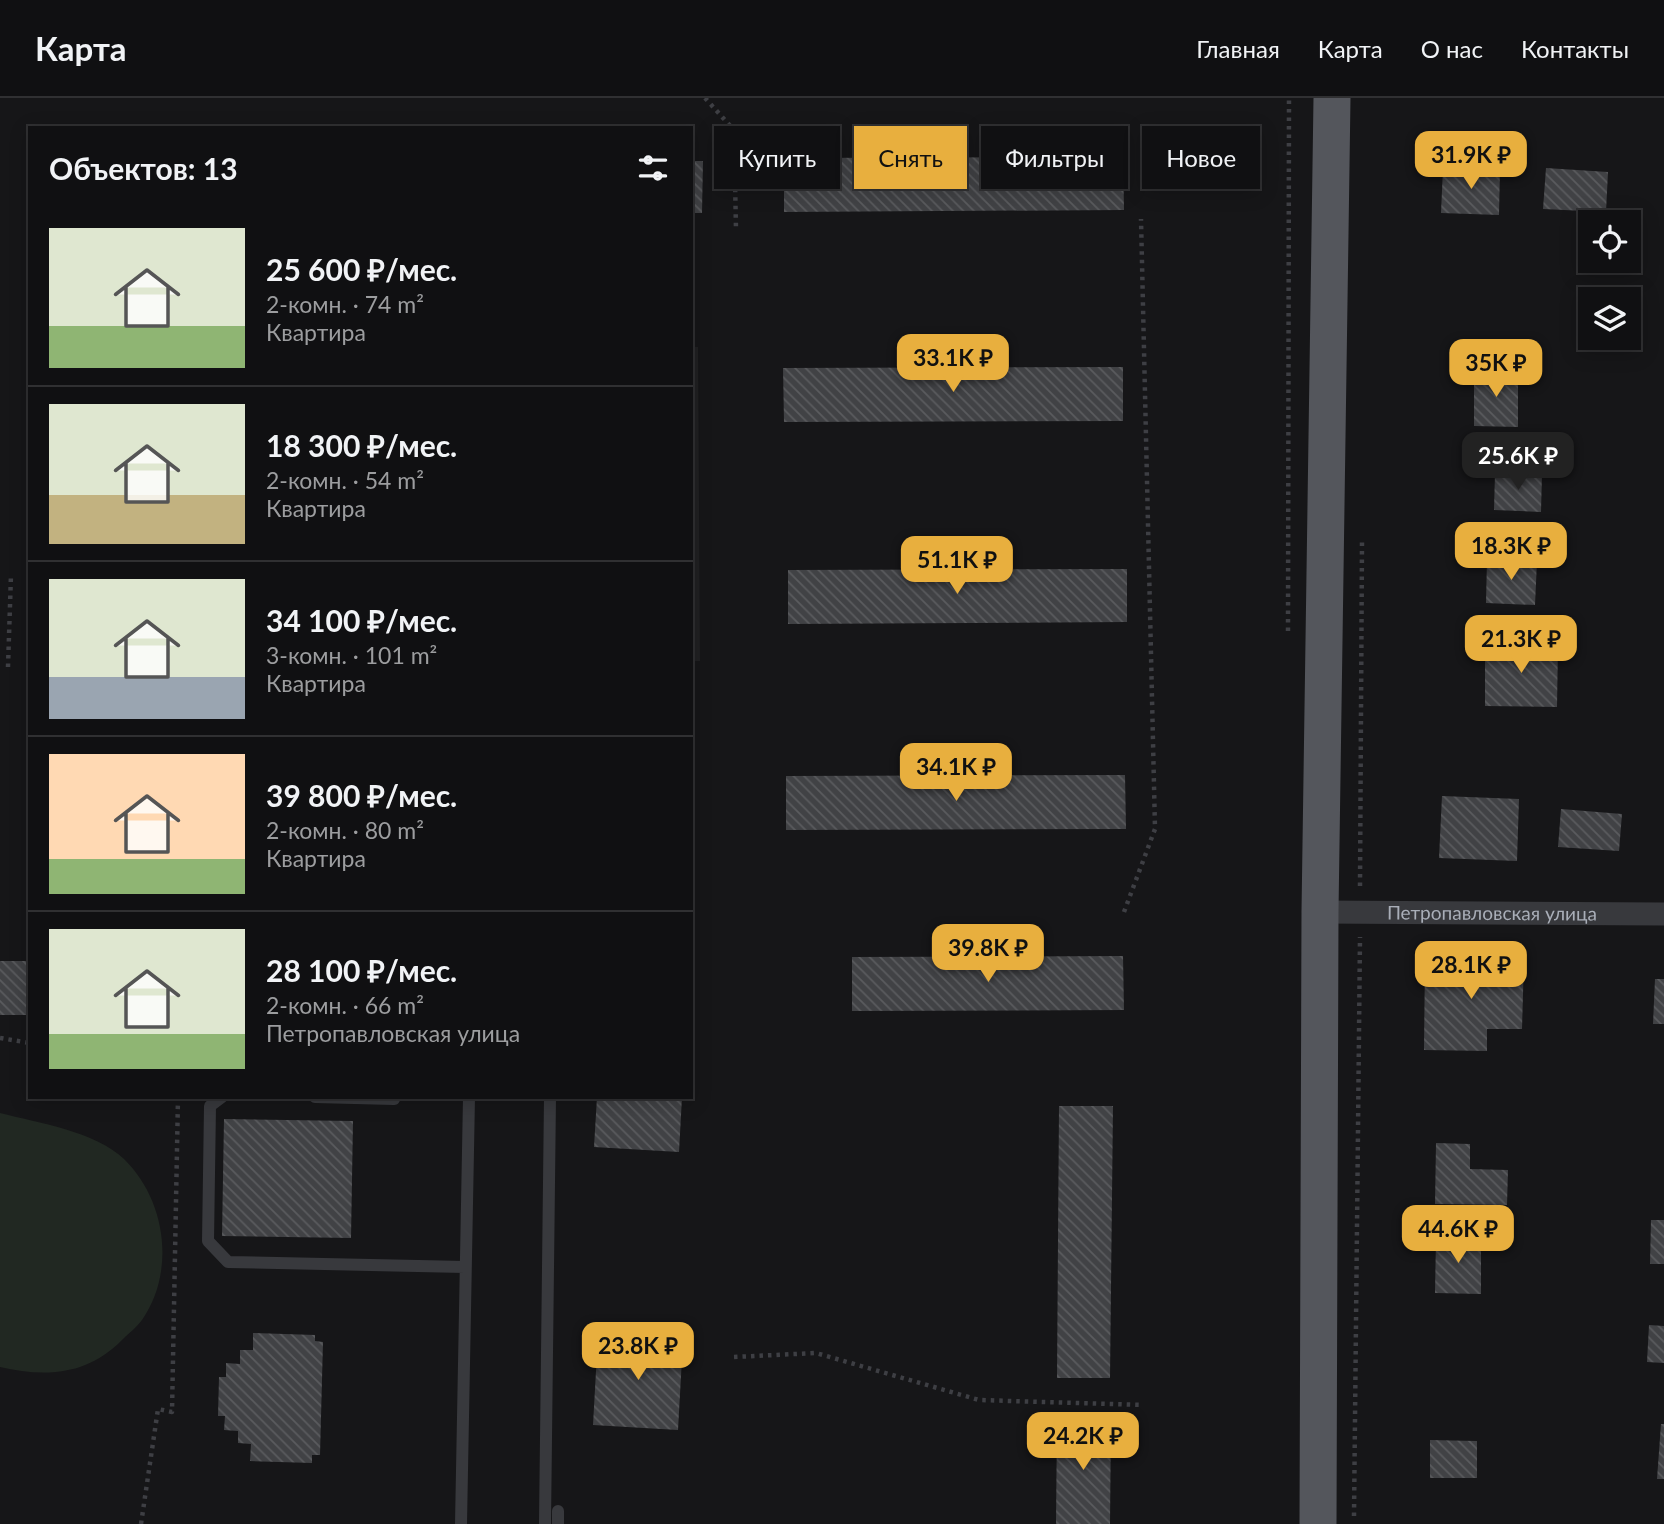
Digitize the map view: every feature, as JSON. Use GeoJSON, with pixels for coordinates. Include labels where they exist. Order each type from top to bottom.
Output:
{"type":"FeatureCollection","features":[{"type":"Feature","properties":{"kind":"main road"},"geometry":{"type":"LineString","coordinates":[[1318,1524],[1320,912],[1332,98]]}},
{"type":"Feature","properties":{"kind":"street","name":"Петропавловская улица"},"geometry":{"type":"LineString","coordinates":[[1320,912],[1664,914]]}},
{"type":"Feature","properties":{"kind":"lane"},"geometry":{"type":"LineString","coordinates":[[219,1099],[210,1106],[208,1241],[228,1262],[466,1267]]}},
{"type":"Feature","properties":{"kind":"lane"},"geometry":{"type":"LineString","coordinates":[[461,1524],[469,1099]]}},
{"type":"Feature","properties":{"kind":"lane"},"geometry":{"type":"LineString","coordinates":[[545,1524],[550,1099]]}},
{"type":"Feature","properties":{"kind":"path"},"geometry":{"type":"LineString","coordinates":[[705,98],[734,130],[736,230]]}},
{"type":"Feature","properties":{"kind":"path"},"geometry":{"type":"LineString","coordinates":[[1124,912],[1156,829],[1141,219]]}},
{"type":"Feature","properties":{"kind":"path"},"geometry":{"type":"LineString","coordinates":[[1354,1524],[1362,540]]}},
{"type":"Feature","properties":{"kind":"path"},"geometry":{"type":"LineString","coordinates":[[8,667],[11,575]]}},
{"type":"Feature","properties":{"kind":"path"},"geometry":{"type":"LineString","coordinates":[[0,1038],[28,1043]]}},
{"type":"Feature","properties":{"kind":"path"},"geometry":{"type":"LineString","coordinates":[[141,1524],[158,1409],[172,1412],[178,1099]]}},
{"type":"Feature","properties":{"kind":"path"},"geometry":{"type":"LineString","coordinates":[[734,1357],[816,1353],[979,1400],[1143,1405]]}},
{"type":"Feature","properties":{"kind":"shaded area"},"geometry":{"type":"Polygon","coordinates":[[[693,347],[698,347],[700,661],[693,661],[693,347]]]}},
{"type":"Feature","properties":{"kind":"shaded area"},"geometry":{"type":"Polygon","coordinates":[[[0,1113],[65,1129],[112,1149],[138,1176],[157,1215],[162,1236],[162,1258],[153,1301],[140,1323],[118,1344],[83,1366],[42,1373],[0,1367],[0,1113]]]}},
{"type":"Feature","properties":{"kind":"building"},"geometry":{"type":"Polygon","coordinates":[[[967,157],[981,157],[981,189],[1124,189],[1124,210],[784,212],[784,189],[840,189],[840,158],[854,158],[854,189],[967,189],[967,157]]]}},
{"type":"Feature","properties":{"kind":"building"},"geometry":{"type":"Polygon","coordinates":[[[693,161],[703,161],[702,213],[693,213],[693,161]]]}},
{"type":"Feature","properties":{"kind":"building"},"geometry":{"type":"Polygon","coordinates":[[[1443,168],[1500,169],[1499,215],[1441,213],[1443,168]]]}},
{"type":"Feature","properties":{"kind":"building"},"geometry":{"type":"Polygon","coordinates":[[[1546,168],[1608,172],[1606,210],[1543,209],[1546,168]]]}},
{"type":"Feature","properties":{"kind":"building"},"geometry":{"type":"Polygon","coordinates":[[[1123,367],[1123,421],[784,422],[783,368],[1123,367]]]}},
{"type":"Feature","properties":{"kind":"building"},"geometry":{"type":"Polygon","coordinates":[[[1474,371],[1518,371],[1518,427],[1474,426],[1474,371]]]}},
{"type":"Feature","properties":{"kind":"building"},"geometry":{"type":"Polygon","coordinates":[[[1495,473],[1542,474],[1541,512],[1494,510],[1495,473]]]}},
{"type":"Feature","properties":{"kind":"building"},"geometry":{"type":"Polygon","coordinates":[[[1487,559],[1537,561],[1535,605],[1486,603],[1487,559]]]}},
{"type":"Feature","properties":{"kind":"building"},"geometry":{"type":"Polygon","coordinates":[[[1127,569],[1127,622],[788,624],[788,570],[1127,569]]]}},
{"type":"Feature","properties":{"kind":"building"},"geometry":{"type":"Polygon","coordinates":[[[1485,644],[1558,645],[1557,707],[1485,706],[1485,644]]]}},
{"type":"Feature","properties":{"kind":"building"},"geometry":{"type":"Polygon","coordinates":[[[1125,775],[1126,829],[786,830],[786,776],[1125,775]]]}},
{"type":"Feature","properties":{"kind":"building"},"geometry":{"type":"Polygon","coordinates":[[[1442,796],[1519,799],[1517,861],[1439,858],[1442,796]]]}},
{"type":"Feature","properties":{"kind":"building"},"geometry":{"type":"Polygon","coordinates":[[[1561,809],[1622,814],[1619,851],[1558,847],[1561,809]]]}},
{"type":"Feature","properties":{"kind":"building"},"geometry":{"type":"Polygon","coordinates":[[[1123,956],[1124,1010],[852,1011],[852,957],[1123,956]]]}},
{"type":"Feature","properties":{"kind":"building"},"geometry":{"type":"Polygon","coordinates":[[[1425,957],[1524,959],[1522,1029],[1487,1029],[1487,1051],[1424,1050],[1425,957]]]}},
{"type":"Feature","properties":{"kind":"building"},"geometry":{"type":"Polygon","coordinates":[[[0,961],[28,961],[28,1015],[0,1015],[0,961]]]}},
{"type":"Feature","properties":{"kind":"building"},"geometry":{"type":"Polygon","coordinates":[[[1655,979],[1664,979],[1664,1024],[1653,1024],[1655,979]]]}},
{"type":"Feature","properties":{"kind":"building"},"geometry":{"type":"Polygon","coordinates":[[[597,1099],[682,1099],[679,1152],[594,1147],[597,1099]]]}},
{"type":"Feature","properties":{"kind":"building"},"geometry":{"type":"Polygon","coordinates":[[[1059,1106],[1113,1106],[1110,1378],[1057,1378],[1059,1106]]]}},
{"type":"Feature","properties":{"kind":"building"},"geometry":{"type":"Polygon","coordinates":[[[224,1119],[353,1121],[351,1238],[222,1236],[224,1119]]]}},
{"type":"Feature","properties":{"kind":"building"},"geometry":{"type":"Polygon","coordinates":[[[1436,1143],[1470,1144],[1470,1169],[1508,1170],[1507,1205],[1435,1204],[1436,1143]]]}},
{"type":"Feature","properties":{"kind":"building"},"geometry":{"type":"Polygon","coordinates":[[[1651,1220],[1664,1220],[1664,1264],[1650,1264],[1651,1220]]]}},
{"type":"Feature","properties":{"kind":"building"},"geometry":{"type":"Polygon","coordinates":[[[1436,1237],[1481,1237],[1481,1294],[1435,1293],[1436,1237]]]}},
{"type":"Feature","properties":{"kind":"building"},"geometry":{"type":"Polygon","coordinates":[[[1649,1325],[1664,1326],[1664,1363],[1647,1362],[1649,1325]]]}},
{"type":"Feature","properties":{"kind":"building"},"geometry":{"type":"Polygon","coordinates":[[[253,1333],[315,1335],[315,1341],[323,1342],[320,1455],[312,1455],[312,1463],[250,1461],[251,1444],[238,1443],[238,1431],[224,1430],[225,1416],[218,1416],[219,1377],[226,1377],[226,1363],[240,1364],[240,1350],[253,1350],[253,1333]]]}},
{"type":"Feature","properties":{"kind":"building"},"geometry":{"type":"Polygon","coordinates":[[[598,1335],[683,1340],[678,1430],[593,1425],[598,1335]]]}},
{"type":"Feature","properties":{"kind":"building"},"geometry":{"type":"Polygon","coordinates":[[[1057,1419],[1111,1420],[1110,1524],[1056,1524],[1057,1419]]]}},
{"type":"Feature","properties":{"kind":"building"},"geometry":{"type":"Polygon","coordinates":[[[1661,1424],[1664,1424],[1664,1479],[1657,1479],[1661,1424]]]}},
{"type":"Feature","properties":{"kind":"building"},"geometry":{"type":"Polygon","coordinates":[[[1430,1440],[1477,1441],[1477,1478],[1430,1478],[1430,1440]]]}}]}
